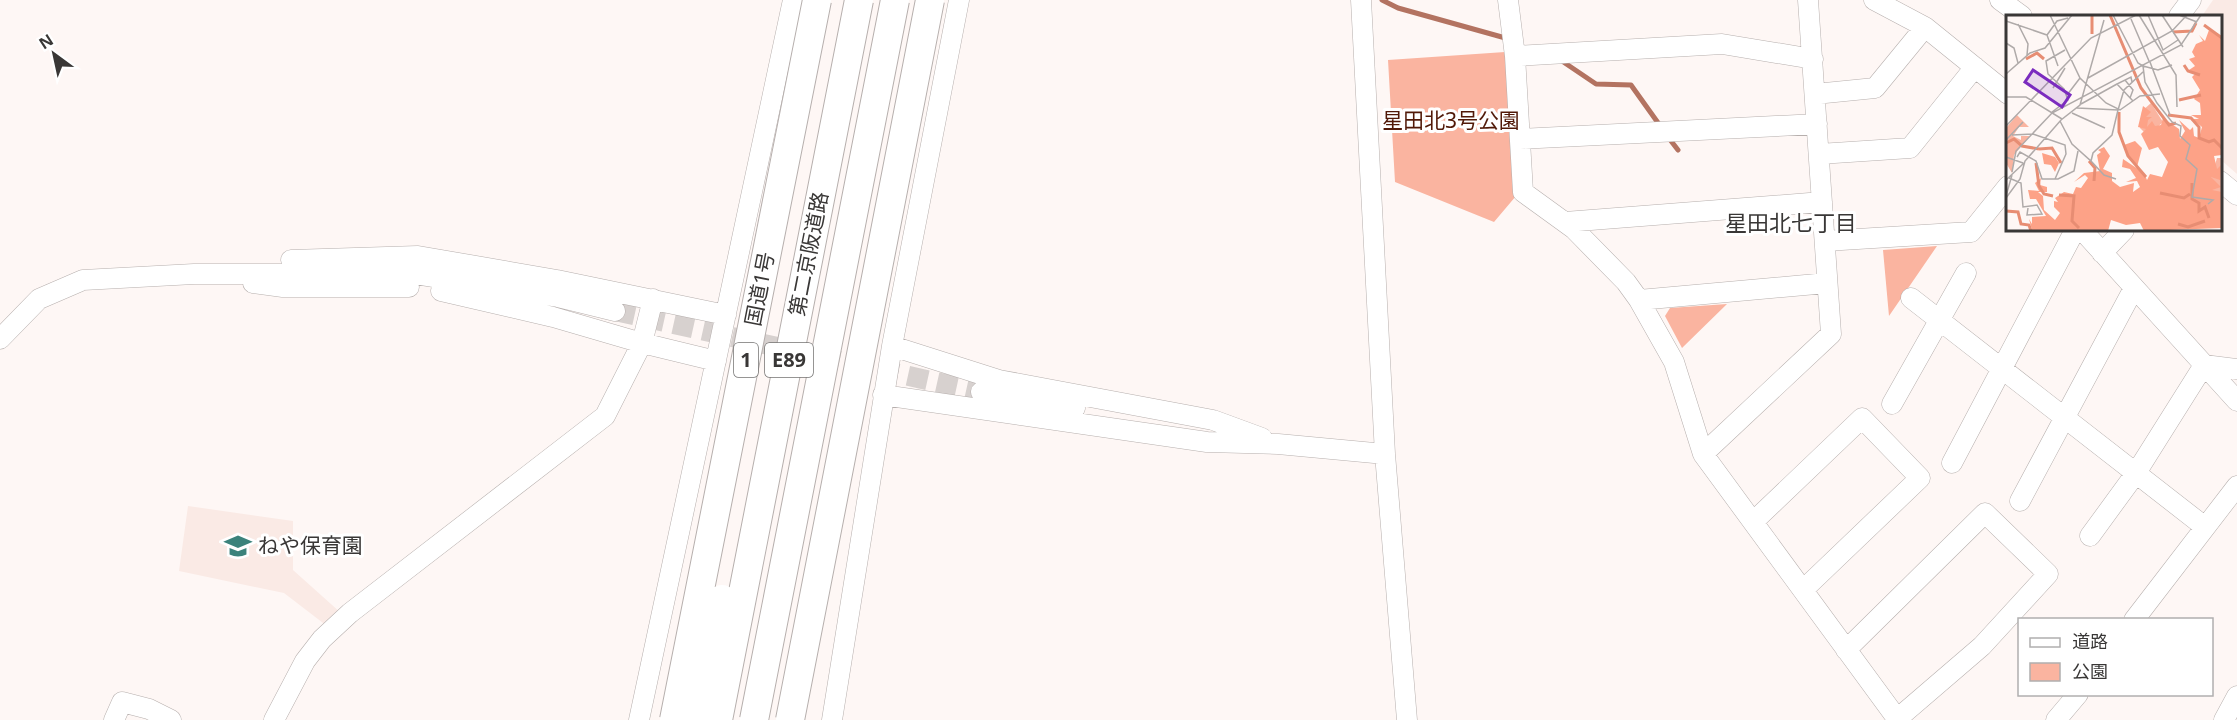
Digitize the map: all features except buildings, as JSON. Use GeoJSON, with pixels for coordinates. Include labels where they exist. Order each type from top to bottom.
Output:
{"type":"FeatureCollection","features":[{"type":"Feature","properties":{"kind":"highway","name":"国道1号"},"geometry":{"type":"LineString","coordinates":[[674,720],[817,0]]}},
{"type":"Feature","properties":{"kind":"highway","name":"第二京阪道路"},"geometry":{"type":"LineString","coordinates":[[718,720],[859,0]]}},
{"type":"Feature","properties":{"kind":"highway","name":"第二京阪道路"},"geometry":{"type":"LineString","coordinates":[[753,720],[895,0]]}},
{"type":"Feature","properties":{"kind":"highway"},"geometry":{"type":"LineString","coordinates":[[790,720],[931,0]]}},
{"type":"Feature","properties":{"kind":"highway"},"geometry":{"type":"LineString","coordinates":[[696,720],[730,562],[798,311]]}},
{"type":"Feature","properties":{"kind":"highway"},"geometry":{"type":"LineString","coordinates":[[774,720],[815,529],[834,314]]}},
{"type":"Feature","properties":{"kind":"street"},"geometry":{"type":"LineString","coordinates":[[639,720],[793,0]]}},
{"type":"Feature","properties":{"kind":"street"},"geometry":{"type":"LineString","coordinates":[[931,0],[925,66],[936,116]]}},
{"type":"Feature","properties":{"kind":"street"},"geometry":{"type":"LineString","coordinates":[[832,720],[883,395],[959,0]]}},
{"type":"Feature","properties":{"kind":"street"},"geometry":{"type":"LineString","coordinates":[[1361,0],[1385,454],[1407,720]]}},
{"type":"Feature","properties":{"kind":"street"},"geometry":{"type":"LineString","coordinates":[[1508,0],[1515,56],[1523,192],[1574,229],[1626,282],[1639,300],[1674,362],[1703,454],[1846,650],[1897,719],[1982,646],[2048,574],[1985,513],[1846,650]]}},
{"type":"Feature","properties":{"kind":"street"},"geometry":{"type":"LineString","coordinates":[[1703,454],[1831,334],[1808,0]]}},
{"type":"Feature","properties":{"kind":"street"},"geometry":{"type":"LineString","coordinates":[[1874,0],[1925,27],[2006,93]]}},
{"type":"Feature","properties":{"kind":"street"},"geometry":{"type":"LineString","coordinates":[[2000,0],[2022,10]]}},
{"type":"Feature","properties":{"kind":"street"},"geometry":{"type":"LineString","coordinates":[[2180,15],[2191,0]]}},
{"type":"Feature","properties":{"kind":"street"},"geometry":{"type":"LineString","coordinates":[[1815,94],[1875,88],[1925,27]]}},
{"type":"Feature","properties":{"kind":"street"},"geometry":{"type":"LineString","coordinates":[[1515,56],[1722,44],[1813,59]]}},
{"type":"Feature","properties":{"kind":"street"},"geometry":{"type":"LineString","coordinates":[[1819,154],[1911,148],[1975,67]]}},
{"type":"Feature","properties":{"kind":"street"},"geometry":{"type":"LineString","coordinates":[[1520,139],[1817,124]]}},
{"type":"Feature","properties":{"kind":"street"},"geometry":{"type":"LineString","coordinates":[[2222,183],[2237,195]]}},
{"type":"Feature","properties":{"kind":"street"},"geometry":{"type":"LineString","coordinates":[[1825,241],[1971,232],[2006,187]]}},
{"type":"Feature","properties":{"kind":"street"},"geometry":{"type":"LineString","coordinates":[[1565,222],[1822,202]]}},
{"type":"Feature","properties":{"kind":"street"},"geometry":{"type":"LineString","coordinates":[[1952,463],[2074,231]]}},
{"type":"Feature","properties":{"kind":"street"},"geometry":{"type":"LineString","coordinates":[[2083,231],[2237,401]]}},
{"type":"Feature","properties":{"kind":"street"},"geometry":{"type":"LineString","coordinates":[[2102,253],[2123,231]]}},
{"type":"Feature","properties":{"kind":"street"},"geometry":{"type":"LineString","coordinates":[[194,274],[277,261],[418,256],[653,299],[726,315]]}},
{"type":"Feature","properties":{"kind":"street"},"geometry":{"type":"LineString","coordinates":[[1892,404],[1966,273]]}},
{"type":"Feature","properties":{"kind":"street"},"geometry":{"type":"LineString","coordinates":[[194,274],[283,287],[416,286],[553,316],[642,343],[716,361]]}},
{"type":"Feature","properties":{"kind":"street"},"geometry":{"type":"LineString","coordinates":[[0,339],[39,299],[83,280],[194,274],[414,274],[558,297],[615,311]]}},
{"type":"Feature","properties":{"kind":"street"},"geometry":{"type":"LineString","coordinates":[[1639,300],[1827,283]]}},
{"type":"Feature","properties":{"kind":"street"},"geometry":{"type":"LineString","coordinates":[[2020,501],[2134,288]]}},
{"type":"Feature","properties":{"kind":"street"},"geometry":{"type":"LineString","coordinates":[[1911,298],[2205,527]]}},
{"type":"Feature","properties":{"kind":"street"},"geometry":{"type":"LineString","coordinates":[[274,720],[305,661],[322,639],[350,613],[605,416],[642,343],[653,299]]}},
{"type":"Feature","properties":{"kind":"street"},"geometry":{"type":"LineString","coordinates":[[892,346],[999,380],[1213,420],[1278,444]]}},
{"type":"Feature","properties":{"kind":"street"},"geometry":{"type":"LineString","coordinates":[[2204,364],[2237,369]]}},
{"type":"Feature","properties":{"kind":"street"},"geometry":{"type":"LineString","coordinates":[[2090,536],[2136,473],[2204,364]]}},
{"type":"Feature","properties":{"kind":"street"},"geometry":{"type":"LineString","coordinates":[[981,392],[1278,444]]}},
{"type":"Feature","properties":{"kind":"street"},"geometry":{"type":"LineString","coordinates":[[883,395],[1207,442],[1278,444],[1385,454]]}},
{"type":"Feature","properties":{"kind":"street"},"geometry":{"type":"LineString","coordinates":[[1753,522],[1862,418],[1920,478],[1803,590]]}},
{"type":"Feature","properties":{"kind":"street"},"geometry":{"type":"LineString","coordinates":[[2136,618],[2237,486]]}},
{"type":"Feature","properties":{"kind":"street"},"geometry":{"type":"LineString","coordinates":[[2056,720],[2076,696]]}},
{"type":"Feature","properties":{"kind":"street"},"geometry":{"type":"LineString","coordinates":[[2224,720],[2237,696]]}},
{"type":"Feature","properties":{"kind":"street"},"geometry":{"type":"LineString","coordinates":[[114,720],[122,702],[149,709],[171,720]]}},
{"type":"Feature","properties":{"kind":"shaded area"},"geometry":{"type":"Polygon","coordinates":[[[2213,0],[2237,0],[2237,174],[2222,161],[2222,15],[2203,15],[2213,0]]]}},
{"type":"Feature","properties":{"kind":"shaded area","name":"ねや保育園"},"geometry":{"type":"Polygon","coordinates":[[[188,506],[293,521],[293,570],[341,613],[327,626],[284,593],[179,571],[188,506]]]}},
{"type":"Feature","properties":{"kind":"green space","name":"星田北3号公園"},"geometry":{"type":"Polygon","coordinates":[[[1505,52],[1516,196],[1494,222],[1395,182],[1388,60],[1505,52]]]}},
{"type":"Feature","properties":{"kind":"green space"},"geometry":{"type":"Polygon","coordinates":[[[1937,246],[1889,316],[1883,250],[1937,246]]]}},
{"type":"Feature","properties":{"kind":"green space"},"geometry":{"type":"Polygon","coordinates":[[[1727,304],[1682,348],[1665,316],[1670,308],[1727,304]]]}},
{"type":"Feature","properties":{"kind":"waterway"},"geometry":{"type":"LineString","coordinates":[[1382,0],[1398,8],[1509,39]]}},
{"type":"Feature","properties":{"kind":"waterway"},"geometry":{"type":"LineString","coordinates":[[1559,59],[1596,84],[1631,85],[1661,127]]}},
{"type":"Feature","properties":{"kind":"waterway"},"geometry":{"type":"LineString","coordinates":[[1668,137],[1678,150]]}},
{"type":"Feature","properties":{"kind":"tunnel"},"geometry":{"type":"LineString","coordinates":[[615,311],[981,392]]}},
{"type":"Feature","properties":{"kind":"place","name":"ねや保育園"},"geometry":{"type":"Point","coordinates":[238,546]}},
{"type":"Feature","properties":{"kind":"district","name":"星田北七丁目"},"geometry":{"type":"Point","coordinates":[1791,223]}}]}
